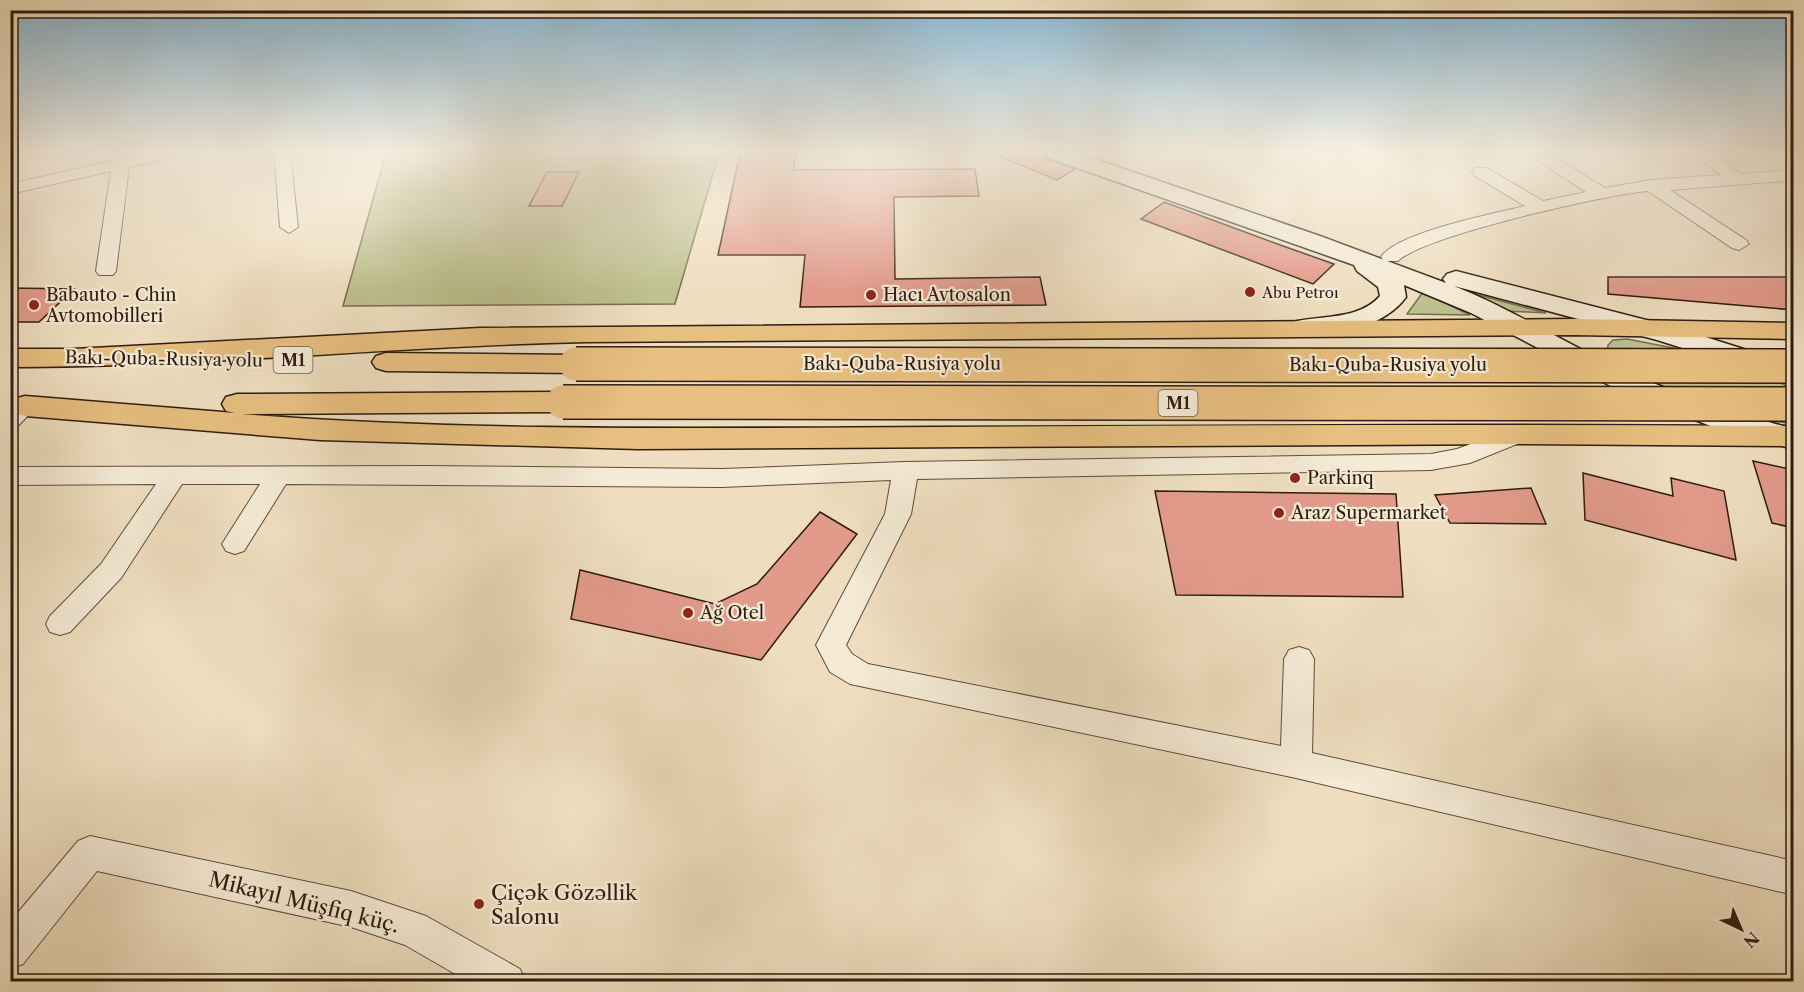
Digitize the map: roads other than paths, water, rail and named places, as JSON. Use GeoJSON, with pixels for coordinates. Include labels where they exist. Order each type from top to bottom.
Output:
{"type":"FeatureCollection","features":[{"type":"Feature","properties":{"kind":"highway"},"geometry":{"type":"LineString","coordinates":[[73,358],[480,336],[586,334],[1642,328],[1794,331]]}},
{"type":"Feature","properties":{"kind":"highway","name":"Bakı-Quba-Rusiya yolu"},"geometry":{"type":"LineString","coordinates":[[10,358],[576,364],[1794,366]]}},
{"type":"Feature","properties":{"kind":"highway","name":"M1"},"geometry":{"type":"LineString","coordinates":[[15,411],[563,402],[1794,404]]}},
{"type":"Feature","properties":{"kind":"highway"},"geometry":{"type":"LineString","coordinates":[[15,411],[320,430],[650,439],[1519,434],[1615,436],[1694,444],[1792,441]]}},
{"type":"Feature","properties":{"kind":"main road"},"geometry":{"type":"LineString","coordinates":[[1187,199],[1465,300],[1636,387],[1687,408],[1792,441]]}},
{"type":"Feature","properties":{"kind":"main road"},"geometry":{"type":"LineString","coordinates":[[1225,199],[1471,283],[1642,328],[1761,363],[1794,376]]}},
{"type":"Feature","properties":{"kind":"main road"},"geometry":{"type":"LineString","coordinates":[[1284,331],[1368,316],[1389,303],[1393,290],[1389,280],[1341,254]]}},
{"type":"Feature","properties":{"kind":"main road"},"geometry":{"type":"LineString","coordinates":[[1636,387],[1605,368],[1593,357],[1588,344],[1599,331],[1642,328]]}},
{"type":"Feature","properties":{"kind":"street"},"geometry":{"type":"LineString","coordinates":[[106,272],[116,199]]}},
{"type":"Feature","properties":{"kind":"street"},"geometry":{"type":"LineString","coordinates":[[286,199],[289,227]]}},
{"type":"Feature","properties":{"kind":"street"},"geometry":{"type":"LineString","coordinates":[[1527,199],[1540,207]]}},
{"type":"Feature","properties":{"kind":"street"},"geometry":{"type":"LineString","coordinates":[[1391,257],[1398,250],[1421,240],[1574,199]]}},
{"type":"Feature","properties":{"kind":"street"},"geometry":{"type":"LineString","coordinates":[[1672,199],[1739,244]]}},
{"type":"Feature","properties":{"kind":"street"},"geometry":{"type":"LineString","coordinates":[[10,476],[722,478],[904,471],[1431,462],[1461,457],[1519,434]]}},
{"type":"Feature","properties":{"kind":"street"},"geometry":{"type":"LineString","coordinates":[[904,471],[904,490],[898,514],[831,645],[841,663],[861,675],[1296,764],[1794,878]]}},
{"type":"Feature","properties":{"kind":"street"},"geometry":{"type":"LineString","coordinates":[[235,544],[279,475]]}},
{"type":"Feature","properties":{"kind":"street"},"geometry":{"type":"LineString","coordinates":[[60,624],[111,572],[175,476]]}},
{"type":"Feature","properties":{"kind":"street"},"geometry":{"type":"LineString","coordinates":[[1296,764],[1299,659]]}},
{"type":"Feature","properties":{"kind":"street","name":"Mikayıl Müşfiq küç."},"geometry":{"type":"LineString","coordinates":[[10,951],[90,853],[351,909],[413,929],[493,979]]}},
{"type":"Feature","properties":{"kind":"place","name":"Abu Petroı"},"geometry":{"type":"Point","coordinates":[1250,292]}},
{"type":"Feature","properties":{"kind":"place","name":"Hacı Avtosalon"},"geometry":{"type":"Point","coordinates":[871,295]}},
{"type":"Feature","properties":{"kind":"place","name":"Babauto - Chin Avtomobilleri"},"geometry":{"type":"Point","coordinates":[34,305]}},
{"type":"Feature","properties":{"kind":"place","name":"Parkinq"},"geometry":{"type":"Point","coordinates":[1295,478]}},
{"type":"Feature","properties":{"kind":"place","name":"Araz Supermarket"},"geometry":{"type":"Point","coordinates":[1279,513]}},
{"type":"Feature","properties":{"kind":"place","name":"Ağ Otel"},"geometry":{"type":"Point","coordinates":[688,613]}},
{"type":"Feature","properties":{"kind":"place","name":"Çiçək Gözəllik Salonu"},"geometry":{"type":"Point","coordinates":[479,904]}}]}
